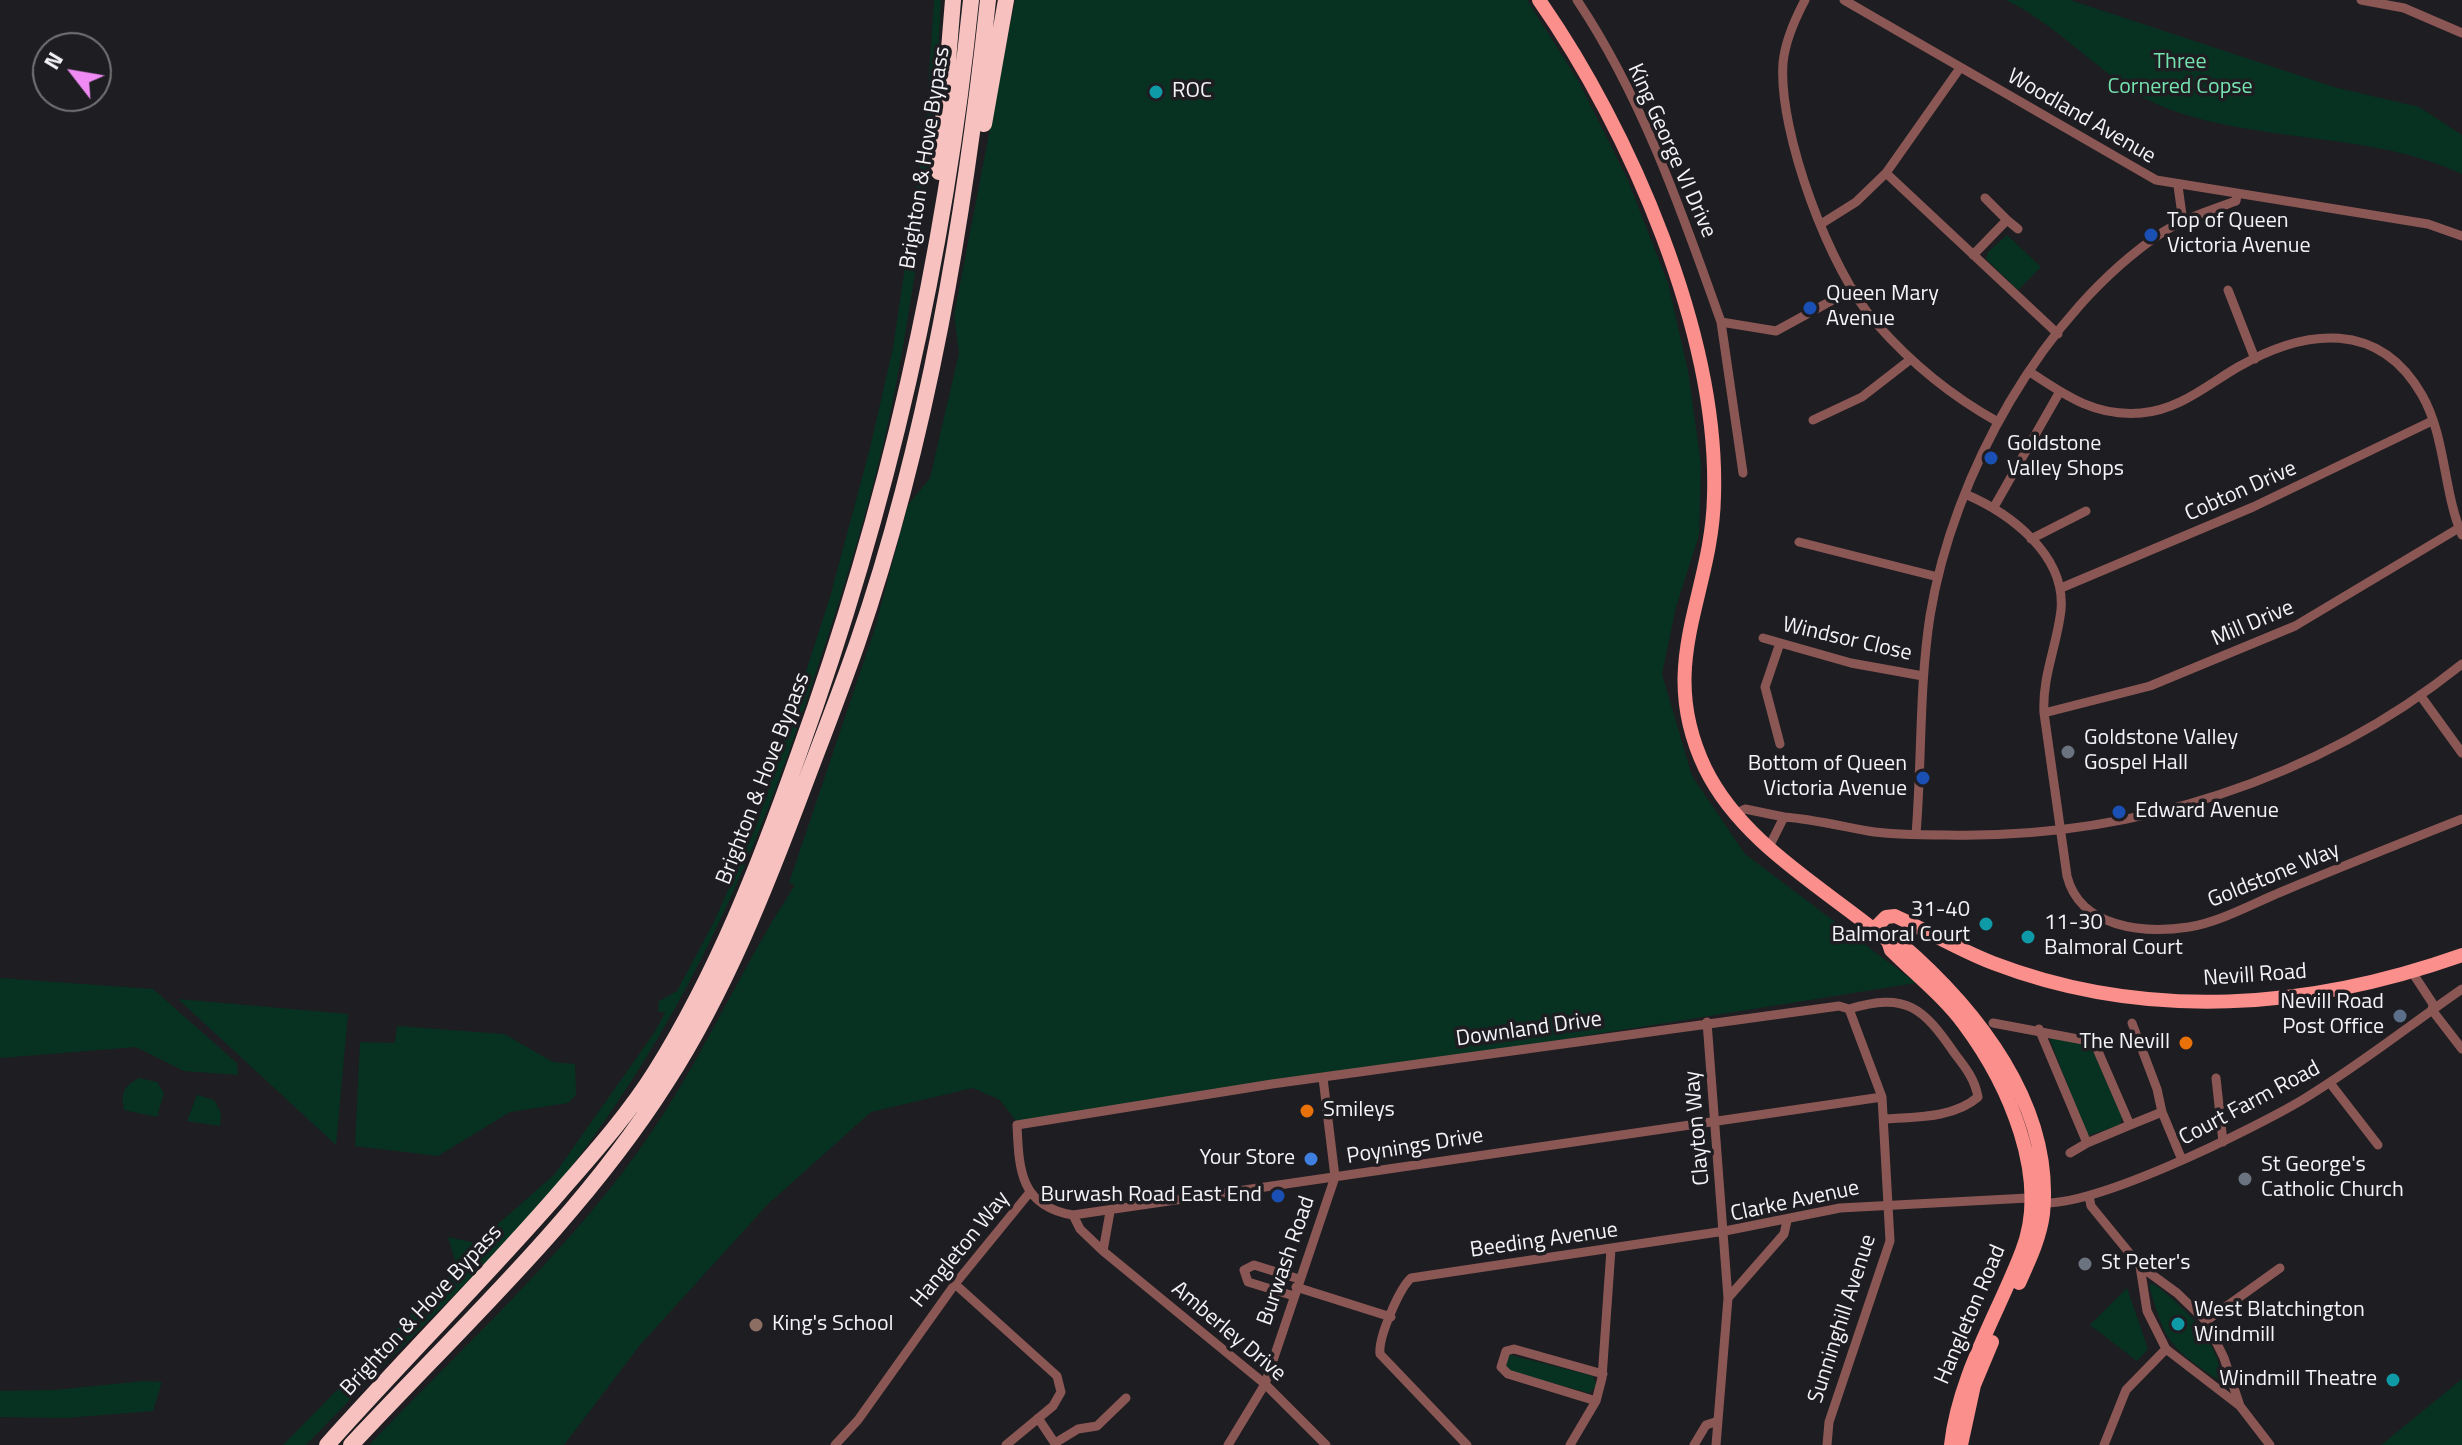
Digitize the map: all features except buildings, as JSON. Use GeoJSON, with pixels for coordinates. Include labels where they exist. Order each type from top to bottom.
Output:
{"type":"FeatureCollection","features":[{"type":"Feature","properties":{"kind":"highway"},"geometry":{"type":"LineString","coordinates":[[932,266],[953,0]]}},
{"type":"Feature","properties":{"kind":"highway","name":"Brighton & Hove Bypass"},"geometry":{"type":"LineString","coordinates":[[327,1445],[591,1157],[654,1074],[728,937],[841,637],[902,410],[932,266],[957,121],[971,0]]}},
{"type":"Feature","properties":{"kind":"highway","name":"Brighton & Hove Bypass"},"geometry":{"type":"LineString","coordinates":[[351,1445],[596,1179],[666,1083],[741,948],[858,643],[920,414],[963,197],[988,0]]}},
{"type":"Feature","properties":{"kind":"highway"},"geometry":{"type":"LineString","coordinates":[[963,197],[984,125],[1006,0]]}},
{"type":"Feature","properties":{"kind":"main road"},"geometry":{"type":"LineString","coordinates":[[1539,0],[1600,97],[1646,192],[1682,300],[1704,389],[1712,438],[1714,508],[1687,631],[1684,686],[1688,717],[1702,761],[1734,814],[1769,847],[1888,941],[1891,950],[1962,1021],[2002,1073],[2038,1203]]}},
{"type":"Feature","properties":{"kind":"main road","name":"Nevill Road"},"geometry":{"type":"LineString","coordinates":[[1874,929],[1886,917],[1895,916],[1963,951],[2024,974],[2097,992],[2170,1001],[2292,998],[2358,987],[2462,955]]}},
{"type":"Feature","properties":{"kind":"main road","name":"Hangleton Road"},"geometry":{"type":"LineString","coordinates":[[1961,1445],[1986,1344],[2038,1203]]}},
{"type":"Feature","properties":{"kind":"main road","name":"Hangleton Road"},"geometry":{"type":"LineString","coordinates":[[1951,1445],[1964,1385],[1986,1344]]}},
{"type":"Feature","properties":{"kind":"street","name":"King George VI Drive"},"geometry":{"type":"LineString","coordinates":[[1577,0],[1646,128],[1683,214],[1721,322],[1743,473]]}},
{"type":"Feature","properties":{"kind":"street"},"geometry":{"type":"LineString","coordinates":[[1805,0],[1787,44],[1782,78],[1795,148],[1821,224],[1853,289],[1875,322],[1911,359],[1998,422]]}},
{"type":"Feature","properties":{"kind":"street","name":"Woodland Avenue"},"geometry":{"type":"LineString","coordinates":[[1844,0],[2134,171],[2178,186],[2428,224],[2462,236]]}},
{"type":"Feature","properties":{"kind":"street"},"geometry":{"type":"LineString","coordinates":[[2361,0],[2405,4],[2462,33]]}},
{"type":"Feature","properties":{"kind":"street"},"geometry":{"type":"LineString","coordinates":[[1821,224],[1856,202],[1886,173],[1960,68]]}},
{"type":"Feature","properties":{"kind":"street"},"geometry":{"type":"LineString","coordinates":[[1886,173],[2058,334]]}},
{"type":"Feature","properties":{"kind":"street"},"geometry":{"type":"LineString","coordinates":[[2178,186],[2183,222]]}},
{"type":"Feature","properties":{"kind":"street"},"geometry":{"type":"LineString","coordinates":[[1916,834],[1923,676],[1938,577],[1965,494],[1998,422],[2058,334],[2111,275],[2152,240],[2183,222],[2236,201],[2237,195]]}},
{"type":"Feature","properties":{"kind":"street"},"geometry":{"type":"LineString","coordinates":[[1985,198],[2018,229]]}},
{"type":"Feature","properties":{"kind":"street"},"geometry":{"type":"LineString","coordinates":[[1973,255],[2007,220]]}},
{"type":"Feature","properties":{"kind":"street"},"geometry":{"type":"LineString","coordinates":[[1721,322],[1776,331],[1853,289]]}},
{"type":"Feature","properties":{"kind":"street"},"geometry":{"type":"LineString","coordinates":[[2228,290],[2255,359]]}},
{"type":"Feature","properties":{"kind":"street"},"geometry":{"type":"LineString","coordinates":[[2030,372],[2059,393],[2095,409],[2151,412],[2174,406],[2255,359],[2320,338],[2344,337],[2360,341],[2401,365],[2423,396],[2461,532]]}},
{"type":"Feature","properties":{"kind":"street"},"geometry":{"type":"LineString","coordinates":[[1813,420],[1862,397],[1911,359]]}},
{"type":"Feature","properties":{"kind":"street"},"geometry":{"type":"LineString","coordinates":[[1994,507],[2059,393]]}},
{"type":"Feature","properties":{"kind":"street","name":"Cobton Drive"},"geometry":{"type":"LineString","coordinates":[[2061,588],[2253,507],[2432,421]]}},
{"type":"Feature","properties":{"kind":"street"},"geometry":{"type":"LineString","coordinates":[[1965,494],[2015,521],[2031,539],[2061,588],[2059,623],[2043,688],[2061,830]]}},
{"type":"Feature","properties":{"kind":"street"},"geometry":{"type":"LineString","coordinates":[[2031,539],[2086,511]]}},
{"type":"Feature","properties":{"kind":"street","name":"Mill Drive"},"geometry":{"type":"LineString","coordinates":[[2044,713],[2150,686],[2295,626],[2461,532]]}},
{"type":"Feature","properties":{"kind":"street"},"geometry":{"type":"LineString","coordinates":[[1799,542],[1938,577]]}},
{"type":"Feature","properties":{"kind":"street","name":"Windsor Close"},"geometry":{"type":"LineString","coordinates":[[1763,638],[1851,663],[1923,676]]}},
{"type":"Feature","properties":{"kind":"street"},"geometry":{"type":"LineString","coordinates":[[1780,643],[1765,687],[1780,744]]}},
{"type":"Feature","properties":{"kind":"street"},"geometry":{"type":"LineString","coordinates":[[1734,814],[1745,809],[1870,831],[1916,834],[2061,830],[2151,815],[2251,783],[2326,750],[2420,695],[2462,664]]}},
{"type":"Feature","properties":{"kind":"street"},"geometry":{"type":"LineString","coordinates":[[2420,695],[2462,753]]}},
{"type":"Feature","properties":{"kind":"street"},"geometry":{"type":"LineString","coordinates":[[1769,847],[1784,817]]}},
{"type":"Feature","properties":{"kind":"street","name":"Goldstone Way"},"geometry":{"type":"LineString","coordinates":[[2061,830],[2070,888],[2082,907],[2115,923],[2167,928],[2209,922],[2462,819]]}},
{"type":"Feature","properties":{"kind":"street"},"geometry":{"type":"LineString","coordinates":[[2412,972],[2432,1003],[2432,1010],[2462,1049]]}},
{"type":"Feature","properties":{"kind":"street","name":"Court Farm Road"},"geometry":{"type":"LineString","coordinates":[[2038,1203],[2057,1205],[2089,1196],[2223,1142],[2330,1083],[2462,989]]}},
{"type":"Feature","properties":{"kind":"street","name":"Downland Drive"},"geometry":{"type":"LineString","coordinates":[[1030,1192],[1020,1172],[1017,1125],[1707,1022],[1839,1006],[1849,1009],[1879,1000],[1917,1008],[1940,1031],[1975,1082],[1978,1097],[1966,1107],[1928,1116],[1885,1119]]}},
{"type":"Feature","properties":{"kind":"street"},"geometry":{"type":"LineString","coordinates":[[1849,1009],[1882,1097],[1890,1203]]}},
{"type":"Feature","properties":{"kind":"street","name":"Clayton Way"},"geometry":{"type":"LineString","coordinates":[[1707,1022],[1725,1231]]}},
{"type":"Feature","properties":{"kind":"street"},"geometry":{"type":"LineString","coordinates":[[1993,1023],[2039,1029],[2094,1042],[2130,1125]]}},
{"type":"Feature","properties":{"kind":"street"},"geometry":{"type":"LineString","coordinates":[[2132,1023],[2182,1160]]}},
{"type":"Feature","properties":{"kind":"street"},"geometry":{"type":"LineString","coordinates":[[2039,1029],[2087,1143]]}},
{"type":"Feature","properties":{"kind":"street","name":"Burwash Road"},"geometry":{"type":"LineString","coordinates":[[1228,1445],[1265,1384],[1335,1177],[1323,1078]]}},
{"type":"Feature","properties":{"kind":"street"},"geometry":{"type":"LineString","coordinates":[[2216,1078],[2223,1142]]}},
{"type":"Feature","properties":{"kind":"street"},"geometry":{"type":"LineString","coordinates":[[2330,1083],[2378,1145]]}},
{"type":"Feature","properties":{"kind":"street","name":"Poynings Drive"},"geometry":{"type":"LineString","coordinates":[[1030,1192],[1054,1212],[1073,1215],[1110,1212],[1882,1097]]}},
{"type":"Feature","properties":{"kind":"street"},"geometry":{"type":"LineString","coordinates":[[2070,1153],[2162,1112]]}},
{"type":"Feature","properties":{"kind":"street","name":"Hangleton Way"},"geometry":{"type":"LineString","coordinates":[[835,1445],[858,1420],[955,1284],[1030,1192]]}},
{"type":"Feature","properties":{"kind":"street"},"geometry":{"type":"LineString","coordinates":[[2089,1196],[2091,1206],[2140,1266],[2177,1293],[2206,1321],[2224,1358],[2240,1406]]}},
{"type":"Feature","properties":{"kind":"street","name":"Clarke Avenue"},"geometry":{"type":"LineString","coordinates":[[1716,1445],[1728,1298],[1725,1231],[1840,1208],[1890,1203],[2028,1198],[2038,1203]]}},
{"type":"Feature","properties":{"kind":"street","name":"Sunninghill Avenue"},"geometry":{"type":"LineString","coordinates":[[1827,1445],[1829,1422],[1890,1241],[1890,1203]]}},
{"type":"Feature","properties":{"kind":"street"},"geometry":{"type":"LineString","coordinates":[[1103,1251],[1110,1212]]}},
{"type":"Feature","properties":{"kind":"street","name":"Amberley Drive"},"geometry":{"type":"LineString","coordinates":[[1073,1215],[1080,1229],[1103,1251],[1265,1384],[1326,1445]]}},
{"type":"Feature","properties":{"kind":"street"},"geometry":{"type":"LineString","coordinates":[[1728,1298],[1784,1234],[1787,1221]]}},
{"type":"Feature","properties":{"kind":"street","name":"Beeding Avenue"},"geometry":{"type":"LineString","coordinates":[[1391,1317],[1401,1287],[1411,1278],[1725,1231]]}},
{"type":"Feature","properties":{"kind":"street"},"geometry":{"type":"LineString","coordinates":[[1570,1445],[1596,1401],[1603,1374],[1611,1249]]}},
{"type":"Feature","properties":{"kind":"street"},"geometry":{"type":"LineString","coordinates":[[1296,1287],[1248,1282],[1244,1270],[1254,1265],[1296,1287],[1391,1317],[1379,1344],[1380,1354],[1467,1445]]}},
{"type":"Feature","properties":{"kind":"street"},"geometry":{"type":"LineString","coordinates":[[2140,1266],[2147,1311],[2166,1349],[2240,1406],[2270,1445]]}},
{"type":"Feature","properties":{"kind":"street"},"geometry":{"type":"LineString","coordinates":[[2206,1321],[2280,1268]]}},
{"type":"Feature","properties":{"kind":"street"},"geometry":{"type":"LineString","coordinates":[[955,1284],[1057,1376],[1061,1392],[1053,1406],[1006,1445]]}},
{"type":"Feature","properties":{"kind":"street"},"geometry":{"type":"LineString","coordinates":[[1596,1401],[1508,1374],[1501,1367],[1502,1358],[1506,1351],[1514,1349],[1603,1374]]}},
{"type":"Feature","properties":{"kind":"street"},"geometry":{"type":"LineString","coordinates":[[2104,1445],[2126,1390],[2166,1349]]}},
{"type":"Feature","properties":{"kind":"street"},"geometry":{"type":"LineString","coordinates":[[1038,1418],[1055,1444],[1078,1429],[1097,1426],[1126,1398]]}},
{"type":"Feature","properties":{"kind":"street"},"geometry":{"type":"LineString","coordinates":[[1694,1445],[1706,1425],[1718,1421]]}},
{"type":"Feature","properties":{"kind":"green space"},"geometry":{"type":"Polygon","coordinates":[[[934,0],[941,0],[930,152],[918,254],[892,405],[867,506],[837,606],[793,741],[742,872],[714,934],[648,1055],[566,1174],[526,1221],[306,1445],[283,1445],[448,1277],[455,1260],[448,1237],[476,1243],[554,1175],[654,1033],[665,1013],[658,1011],[659,1001],[677,991],[714,922],[757,824],[830,597],[870,448],[893,348],[926,124],[934,0]]]}},
{"type":"Feature","properties":{"kind":"green space"},"geometry":{"type":"Polygon","coordinates":[[[1015,0],[1527,0],[1579,82],[1627,178],[1668,283],[1688,371],[1701,464],[1699,535],[1676,607],[1662,674],[1692,776],[1745,854],[1916,983],[1020,1126],[1000,1100],[973,1088],[871,1112],[768,1204],[640,1345],[564,1445],[369,1445],[542,1267],[637,1153],[679,1088],[795,885],[789,883],[874,631],[908,505],[930,478],[959,353],[954,315],[1015,0]]]}},
{"type":"Feature","properties":{"kind":"green space","name":"Three Cornered Copse"},"geometry":{"type":"Polygon","coordinates":[[[2006,0],[2070,0],[2334,87],[2419,107],[2462,135],[2462,174],[2427,160],[2390,151],[2239,127],[2166,108],[2126,86],[2046,25],[2006,0]]]}},
{"type":"Feature","properties":{"kind":"green space"},"geometry":{"type":"Polygon","coordinates":[[[2007,235],[2041,267],[2018,290],[1986,259],[1988,252],[2007,235]]]}},
{"type":"Feature","properties":{"kind":"green space"},"geometry":{"type":"Polygon","coordinates":[[[0,978],[153,989],[237,1063],[238,1075],[184,1071],[136,1047],[0,1058],[0,978]]]}},
{"type":"Feature","properties":{"kind":"green space"},"geometry":{"type":"Polygon","coordinates":[[[178,999],[348,1014],[336,1145],[178,999]]]}},
{"type":"Feature","properties":{"kind":"green space"},"geometry":{"type":"Polygon","coordinates":[[[397,1026],[504,1034],[553,1062],[575,1064],[576,1095],[568,1103],[510,1112],[438,1156],[355,1146],[360,1042],[395,1043],[397,1026]]]}},
{"type":"Feature","properties":{"kind":"green space"},"geometry":{"type":"Polygon","coordinates":[[[2049,1037],[2091,1046],[2122,1117],[2120,1125],[2087,1136],[2049,1037]]]}},
{"type":"Feature","properties":{"kind":"green space"},"geometry":{"type":"Polygon","coordinates":[[[139,1078],[157,1082],[164,1093],[157,1117],[124,1110],[124,1091],[139,1078]]]}},
{"type":"Feature","properties":{"kind":"green space"},"geometry":{"type":"Polygon","coordinates":[[[197,1095],[214,1100],[221,1113],[220,1126],[187,1121],[197,1095]]]}},
{"type":"Feature","properties":{"kind":"green space"},"geometry":{"type":"Polygon","coordinates":[[[2152,1283],[2187,1313],[2208,1339],[2219,1367],[2220,1381],[2190,1360],[2172,1342],[2160,1320],[2149,1285],[2152,1283]]]}},
{"type":"Feature","properties":{"kind":"green space"},"geometry":{"type":"Polygon","coordinates":[[[2127,1288],[2148,1349],[2137,1361],[2090,1325],[2127,1288]]]}},
{"type":"Feature","properties":{"kind":"green space"},"geometry":{"type":"Polygon","coordinates":[[[1507,1354],[1593,1376],[1597,1386],[1589,1393],[1509,1371],[1505,1366],[1507,1354]]]}},
{"type":"Feature","properties":{"kind":"green space"},"geometry":{"type":"Polygon","coordinates":[[[2462,1379],[2462,1445],[2381,1445],[2462,1379]]]}},
{"type":"Feature","properties":{"kind":"green space"},"geometry":{"type":"Polygon","coordinates":[[[162,1382],[153,1411],[66,1418],[0,1417],[0,1391],[55,1390],[162,1382]]]}},
{"type":"Feature","properties":{"kind":"place","name":"ROC"},"geometry":{"type":"Point","coordinates":[1156,92]}},
{"type":"Feature","properties":{"kind":"place","name":"Top of Queen Victoria Avenue"},"geometry":{"type":"Point","coordinates":[2151,235]}},
{"type":"Feature","properties":{"kind":"place","name":"Queen Mary Avenue"},"geometry":{"type":"Point","coordinates":[1810,308]}},
{"type":"Feature","properties":{"kind":"place","name":"Goldstone Valley Shops"},"geometry":{"type":"Point","coordinates":[1991,458]}},
{"type":"Feature","properties":{"kind":"place","name":"Goldstone Valley Gospel Hall"},"geometry":{"type":"Point","coordinates":[2068,752]}},
{"type":"Feature","properties":{"kind":"place","name":"Bottom of Queen Victoria Avenue"},"geometry":{"type":"Point","coordinates":[1923,778]}},
{"type":"Feature","properties":{"kind":"place","name":"Edward Avenue"},"geometry":{"type":"Point","coordinates":[2119,812]}},
{"type":"Feature","properties":{"kind":"place","name":"31-40 Balmoral Court"},"geometry":{"type":"Point","coordinates":[1986,924]}},
{"type":"Feature","properties":{"kind":"place","name":"11-30 Balmoral Court"},"geometry":{"type":"Point","coordinates":[2028,937]}},
{"type":"Feature","properties":{"kind":"place","name":"Nevill Road Post Office"},"geometry":{"type":"Point","coordinates":[2400,1016]}},
{"type":"Feature","properties":{"kind":"place","name":"The Nevill"},"geometry":{"type":"Point","coordinates":[2186,1043]}},
{"type":"Feature","properties":{"kind":"place","name":"Smileys"},"geometry":{"type":"Point","coordinates":[1307,1111]}},
{"type":"Feature","properties":{"kind":"place","name":"Your Store"},"geometry":{"type":"Point","coordinates":[1311,1159]}},
{"type":"Feature","properties":{"kind":"place","name":"St George's Catholic Church"},"geometry":{"type":"Point","coordinates":[2245,1179]}},
{"type":"Feature","properties":{"kind":"place","name":"Burwash Road East End"},"geometry":{"type":"Point","coordinates":[1278,1196]}},
{"type":"Feature","properties":{"kind":"place","name":"St Peter's"},"geometry":{"type":"Point","coordinates":[2085,1264]}},
{"type":"Feature","properties":{"kind":"place","name":"West Blatchington Windmill"},"geometry":{"type":"Point","coordinates":[2178,1324]}},
{"type":"Feature","properties":{"kind":"place","name":"King's School"},"geometry":{"type":"Point","coordinates":[756,1325]}},
{"type":"Feature","properties":{"kind":"place","name":"Windmill Theatre"},"geometry":{"type":"Point","coordinates":[2393,1380]}}]}
